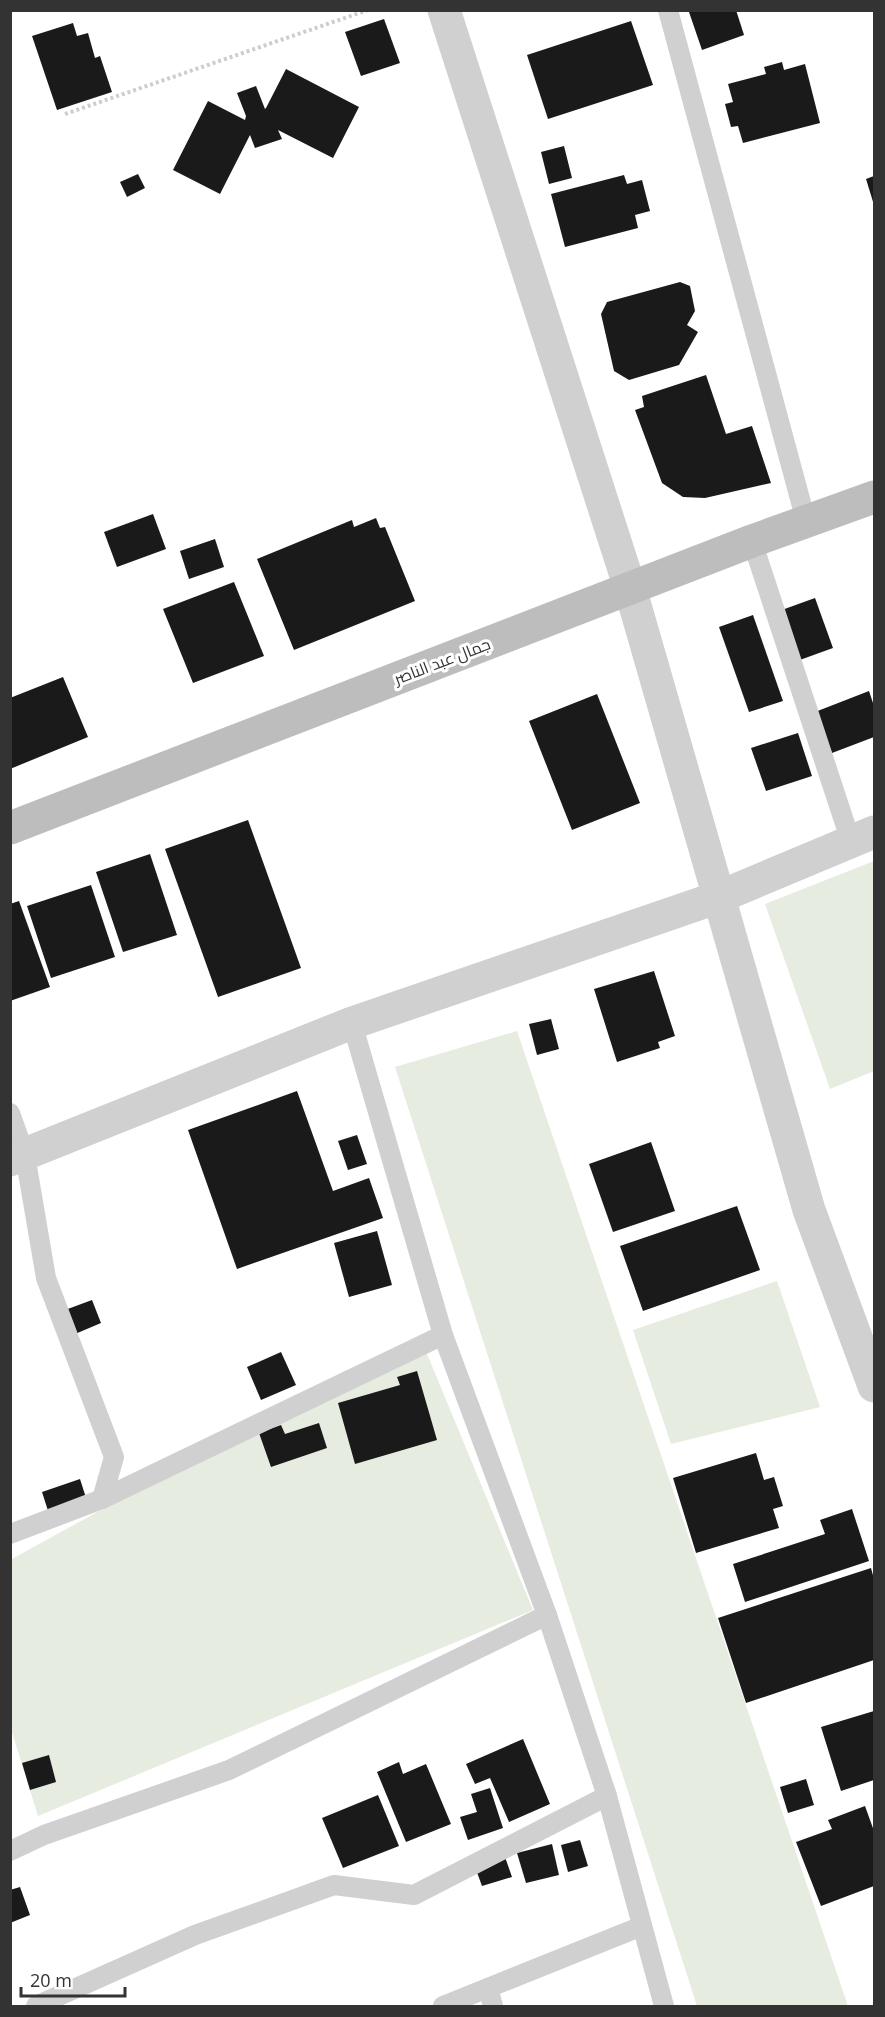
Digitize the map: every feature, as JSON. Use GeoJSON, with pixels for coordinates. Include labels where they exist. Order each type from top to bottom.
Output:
{"type":"FeatureCollection","features":[{"type":"Feature","properties":{"kind":"main road","name":"جمال عبد الناصر"},"geometry":{"type":"LineString","coordinates":[[10,828],[874,496]]}},
{"type":"Feature","properties":{"kind":"street"},"geometry":{"type":"LineString","coordinates":[[444,10],[630,588],[809,1210],[874,1386]]}},
{"type":"Feature","properties":{"kind":"street"},"geometry":{"type":"LineString","coordinates":[[18,1158],[352,1023],[719,897],[863,837]]}},
{"type":"Feature","properties":{"kind":"lane"},"geometry":{"type":"LineString","coordinates":[[668,10],[806,521]]}},
{"type":"Feature","properties":{"kind":"lane"},"geometry":{"type":"LineString","coordinates":[[752,541],[863,837]]}},
{"type":"Feature","properties":{"kind":"lane"},"geometry":{"type":"LineString","coordinates":[[352,1023],[442,1335],[547,1615],[607,1796],[664,2007]]}},
{"type":"Feature","properties":{"kind":"lane"},"geometry":{"type":"LineString","coordinates":[[10,1113],[46,1278],[114,1457],[102,1499]]}},
{"type":"Feature","properties":{"kind":"lane"},"geometry":{"type":"LineString","coordinates":[[10,1534],[102,1499],[442,1335]]}},
{"type":"Feature","properties":{"kind":"lane"},"geometry":{"type":"LineString","coordinates":[[10,1851],[45,1835],[229,1770],[547,1615]]}},
{"type":"Feature","properties":{"kind":"lane"},"geometry":{"type":"LineString","coordinates":[[36,2007],[195,1935],[334,1885],[414,1895],[607,1796]]}},
{"type":"Feature","properties":{"kind":"lane"},"geometry":{"type":"LineString","coordinates":[[443,2007],[490,1997],[642,1926]]}},
{"type":"Feature","properties":{"kind":"path"},"geometry":{"type":"LineString","coordinates":[[65,114],[368,10]]}},
{"type":"Feature","properties":{"kind":"shaded area"},"geometry":{"type":"Polygon","coordinates":[[[874,861],[874,1071],[830,1089],[765,904],[874,861]]]}},
{"type":"Feature","properties":{"kind":"shaded area"},"geometry":{"type":"Polygon","coordinates":[[[517,1031],[848,2006],[697,2006],[395,1067],[517,1031]]]}},
{"type":"Feature","properties":{"kind":"shaded area"},"geometry":{"type":"Polygon","coordinates":[[[777,1281],[820,1407],[671,1444],[633,1330],[777,1281]]]}},
{"type":"Feature","properties":{"kind":"shaded area"},"geometry":{"type":"Polygon","coordinates":[[[425,1349],[533,1610],[38,1816],[11,1729],[10,1560],[192,1460],[425,1349]]]}},
{"type":"Feature","properties":{"kind":"building"},"geometry":{"type":"Polygon","coordinates":[[[736,10],[744,35],[702,50],[689,12],[736,10]]]}},
{"type":"Feature","properties":{"kind":"building"},"geometry":{"type":"Polygon","coordinates":[[[384,19],[400,63],[361,76],[345,32],[384,19]]]}},
{"type":"Feature","properties":{"kind":"building"},"geometry":{"type":"Polygon","coordinates":[[[631,21],[653,85],[548,119],[527,55],[631,21]]]}},
{"type":"Feature","properties":{"kind":"building"},"geometry":{"type":"Polygon","coordinates":[[[73,23],[77,36],[88,33],[95,58],[100,56],[112,92],[57,110],[32,36],[73,23]]]}},
{"type":"Feature","properties":{"kind":"building"},"geometry":{"type":"Polygon","coordinates":[[[782,62],[784,70],[805,64],[820,123],[743,143],[738,126],[731,127],[725,104],[733,102],[728,84],[766,74],[764,67],[782,62]]]}},
{"type":"Feature","properties":{"kind":"building"},"geometry":{"type":"Polygon","coordinates":[[[286,69],[359,107],[333,158],[278,130],[282,139],[255,148],[250,135],[220,194],[173,170],[208,101],[245,120],[246,116],[237,93],[256,86],[265,109],[286,69]]]}},
{"type":"Feature","properties":{"kind":"building"},"geometry":{"type":"Polygon","coordinates":[[[564,146],[572,178],[549,184],[541,152],[564,146]]]}},
{"type":"Feature","properties":{"kind":"building"},"geometry":{"type":"Polygon","coordinates":[[[138,174],[145,188],[127,197],[120,182],[138,174]]]}},
{"type":"Feature","properties":{"kind":"building"},"geometry":{"type":"Polygon","coordinates":[[[624,175],[627,184],[642,180],[650,211],[635,215],[638,228],[565,247],[551,194],[624,175]]]}},
{"type":"Feature","properties":{"kind":"building"},"geometry":{"type":"Polygon","coordinates":[[[874,176],[874,205],[866,179],[874,176]]]}},
{"type":"Feature","properties":{"kind":"building"},"geometry":{"type":"Polygon","coordinates":[[[680,282],[690,286],[695,311],[687,325],[698,332],[679,365],[629,380],[614,371],[601,314],[607,302],[680,282]]]}},
{"type":"Feature","properties":{"kind":"building"},"geometry":{"type":"Polygon","coordinates":[[[706,375],[726,434],[752,426],[771,483],[705,498],[683,497],[662,483],[635,410],[644,407],[642,396],[706,375]]]}},
{"type":"Feature","properties":{"kind":"building"},"geometry":{"type":"Polygon","coordinates":[[[153,514],[166,549],[117,567],[104,532],[153,514]]]}},
{"type":"Feature","properties":{"kind":"building"},"geometry":{"type":"Polygon","coordinates":[[[376,518],[380,528],[385,527],[415,601],[294,650],[257,559],[352,520],[354,527],[376,518]]]}},
{"type":"Feature","properties":{"kind":"building"},"geometry":{"type":"Polygon","coordinates":[[[215,539],[224,567],[189,579],[180,551],[215,539]]]}},
{"type":"Feature","properties":{"kind":"building"},"geometry":{"type":"Polygon","coordinates":[[[234,582],[264,656],[193,683],[163,609],[234,582]]]}},
{"type":"Feature","properties":{"kind":"building"},"geometry":{"type":"Polygon","coordinates":[[[815,598],[833,648],[797,661],[779,611],[815,598]]]}},
{"type":"Feature","properties":{"kind":"building"},"geometry":{"type":"Polygon","coordinates":[[[753,615],[783,701],[749,712],[719,627],[753,615]]]}},
{"type":"Feature","properties":{"kind":"building"},"geometry":{"type":"Polygon","coordinates":[[[63,677],[88,737],[10,769],[10,698],[63,677]]]}},
{"type":"Feature","properties":{"kind":"building"},"geometry":{"type":"Polygon","coordinates":[[[869,691],[874,706],[874,737],[832,753],[815,712],[869,691]]]}},
{"type":"Feature","properties":{"kind":"building"},"geometry":{"type":"Polygon","coordinates":[[[597,694],[640,803],[572,830],[529,721],[597,694]]]}},
{"type":"Feature","properties":{"kind":"building"},"geometry":{"type":"Polygon","coordinates":[[[798,733],[812,776],[766,791],[751,748],[798,733]]]}},
{"type":"Feature","properties":{"kind":"building"},"geometry":{"type":"Polygon","coordinates":[[[248,820],[301,968],[218,997],[165,849],[248,820]]]}},
{"type":"Feature","properties":{"kind":"building"},"geometry":{"type":"Polygon","coordinates":[[[150,854],[177,935],[123,952],[96,872],[150,854]]]}},
{"type":"Feature","properties":{"kind":"building"},"geometry":{"type":"Polygon","coordinates":[[[91,885],[115,957],[51,978],[27,906],[91,885]]]}},
{"type":"Feature","properties":{"kind":"building"},"geometry":{"type":"Polygon","coordinates":[[[19,901],[50,987],[10,1001],[10,904],[19,901]]]}},
{"type":"Feature","properties":{"kind":"building"},"geometry":{"type":"Polygon","coordinates":[[[654,971],[675,1036],[658,1042],[660,1048],[617,1062],[594,989],[654,971]]]}},
{"type":"Feature","properties":{"kind":"building"},"geometry":{"type":"Polygon","coordinates":[[[551,1019],[559,1049],[537,1055],[529,1024],[551,1019]]]}},
{"type":"Feature","properties":{"kind":"building"},"geometry":{"type":"Polygon","coordinates":[[[297,1091],[333,1191],[369,1178],[383,1218],[237,1269],[188,1130],[297,1091]]]}},
{"type":"Feature","properties":{"kind":"building"},"geometry":{"type":"Polygon","coordinates":[[[357,1135],[367,1164],[348,1170],[338,1141],[357,1135]]]}},
{"type":"Feature","properties":{"kind":"building"},"geometry":{"type":"Polygon","coordinates":[[[651,1142],[675,1211],[613,1232],[589,1164],[651,1142]]]}},
{"type":"Feature","properties":{"kind":"building"},"geometry":{"type":"Polygon","coordinates":[[[737,1206],[760,1270],[643,1311],[620,1246],[737,1206]]]}},
{"type":"Feature","properties":{"kind":"building"},"geometry":{"type":"Polygon","coordinates":[[[377,1231],[392,1285],[349,1297],[334,1243],[377,1231]]]}},
{"type":"Feature","properties":{"kind":"building"},"geometry":{"type":"Polygon","coordinates":[[[92,1300],[101,1323],[75,1334],[65,1310],[92,1300]]]}},
{"type":"Feature","properties":{"kind":"building"},"geometry":{"type":"Polygon","coordinates":[[[281,1352],[296,1385],[261,1400],[247,1367],[281,1352]]]}},
{"type":"Feature","properties":{"kind":"building"},"geometry":{"type":"Polygon","coordinates":[[[417,1371],[437,1440],[355,1464],[338,1403],[400,1385],[397,1377],[417,1371]]]}},
{"type":"Feature","properties":{"kind":"building"},"geometry":{"type":"Polygon","coordinates":[[[319,1423],[327,1448],[271,1467],[259,1433],[281,1425],[285,1434],[319,1423]]]}},
{"type":"Feature","properties":{"kind":"building"},"geometry":{"type":"Polygon","coordinates":[[[756,1453],[764,1480],[774,1477],[783,1506],[773,1509],[779,1528],[696,1553],[673,1478],[756,1453]]]}},
{"type":"Feature","properties":{"kind":"building"},"geometry":{"type":"Polygon","coordinates":[[[80,1479],[88,1504],[50,1517],[42,1492],[80,1479]]]}},
{"type":"Feature","properties":{"kind":"building"},"geometry":{"type":"Polygon","coordinates":[[[852,1509],[869,1561],[745,1602],[733,1564],[825,1534],[820,1520],[852,1509]]]}},
{"type":"Feature","properties":{"kind":"building"},"geometry":{"type":"Polygon","coordinates":[[[871,1568],[874,1579],[874,1660],[746,1703],[718,1618],[871,1568]]]}},
{"type":"Feature","properties":{"kind":"building"},"geometry":{"type":"Polygon","coordinates":[[[874,1711],[874,1780],[841,1791],[821,1727],[874,1711]]]}},
{"type":"Feature","properties":{"kind":"building"},"geometry":{"type":"Polygon","coordinates":[[[523,1739],[550,1804],[509,1822],[490,1778],[475,1784],[466,1764],[523,1739]]]}},
{"type":"Feature","properties":{"kind":"building"},"geometry":{"type":"Polygon","coordinates":[[[49,1755],[56,1782],[30,1790],[22,1763],[49,1755]]]}},
{"type":"Feature","properties":{"kind":"building"},"geometry":{"type":"Polygon","coordinates":[[[399,1762],[403,1774],[426,1764],[451,1824],[406,1842],[377,1772],[399,1762]]]}},
{"type":"Feature","properties":{"kind":"building"},"geometry":{"type":"Polygon","coordinates":[[[806,1779],[814,1805],[788,1813],[780,1787],[806,1779]]]}},
{"type":"Feature","properties":{"kind":"building"},"geometry":{"type":"Polygon","coordinates":[[[490,1788],[503,1828],[468,1840],[460,1817],[477,1812],[471,1794],[490,1788]]]}},
{"type":"Feature","properties":{"kind":"building"},"geometry":{"type":"Polygon","coordinates":[[[378,1795],[399,1846],[343,1868],[322,1818],[378,1795]]]}},
{"type":"Feature","properties":{"kind":"building"},"geometry":{"type":"Polygon","coordinates":[[[865,1806],[874,1831],[874,1886],[821,1906],[796,1842],[832,1829],[828,1820],[865,1806]]]}},
{"type":"Feature","properties":{"kind":"building"},"geometry":{"type":"Polygon","coordinates":[[[580,1840],[588,1866],[568,1872],[561,1845],[580,1840]]]}},
{"type":"Feature","properties":{"kind":"building"},"geometry":{"type":"Polygon","coordinates":[[[552,1844],[559,1875],[526,1883],[517,1853],[552,1844]]]}},
{"type":"Feature","properties":{"kind":"building"},"geometry":{"type":"Polygon","coordinates":[[[505,1857],[512,1877],[482,1886],[475,1867],[505,1857]]]}},
{"type":"Feature","properties":{"kind":"building"},"geometry":{"type":"Polygon","coordinates":[[[20,1887],[30,1915],[10,1923],[10,1890],[20,1887]]]}}]}
